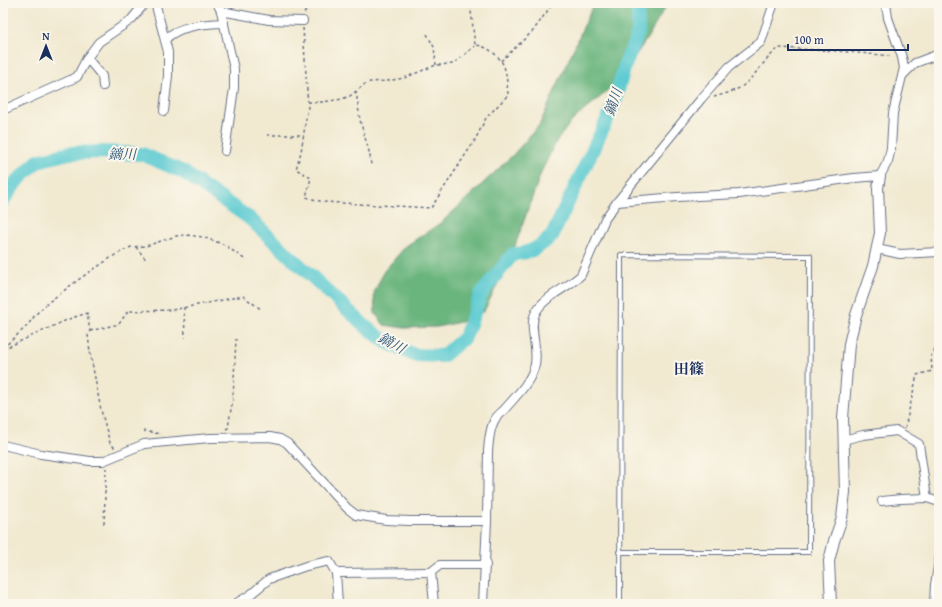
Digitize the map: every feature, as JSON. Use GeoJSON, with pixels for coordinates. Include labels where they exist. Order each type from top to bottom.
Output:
{"type":"FeatureCollection","features":[{"type":"Feature","properties":{"kind":"street"},"geometry":{"type":"LineString","coordinates":[[3,110],[77,77],[87,58],[99,42],[131,20],[145,3]]}},
{"type":"Feature","properties":{"kind":"street"},"geometry":{"type":"LineString","coordinates":[[154,3],[168,52],[168,76],[164,111]]}},
{"type":"Feature","properties":{"kind":"street"},"geometry":{"type":"LineString","coordinates":[[217,3],[221,11],[234,68],[233,96],[225,151]]}},
{"type":"Feature","properties":{"kind":"street"},"geometry":{"type":"LineString","coordinates":[[483,604],[486,565],[489,434],[494,420],[528,382],[535,367],[533,322],[535,314],[545,302],[574,282],[581,275],[605,219],[617,202],[729,66],[761,42],[774,3]]}},
{"type":"Feature","properties":{"kind":"street"},"geometry":{"type":"LineString","coordinates":[[831,604],[829,561],[842,518],[845,492],[843,418],[849,344],[856,316],[873,266],[880,233],[878,188],[880,176],[888,161],[891,148],[893,113],[903,75],[902,57],[888,18],[886,3]]}},
{"type":"Feature","properties":{"kind":"street"},"geometry":{"type":"LineString","coordinates":[[221,11],[269,20],[303,21]]}},
{"type":"Feature","properties":{"kind":"street"},"geometry":{"type":"LineString","coordinates":[[165,40],[168,36],[195,25],[224,23]]}},
{"type":"Feature","properties":{"kind":"street"},"geometry":{"type":"LineString","coordinates":[[903,75],[915,63],[939,54]]}},
{"type":"Feature","properties":{"kind":"street"},"geometry":{"type":"LineString","coordinates":[[87,58],[102,76],[102,86]]}},
{"type":"Feature","properties":{"kind":"street"},"geometry":{"type":"LineString","coordinates":[[617,202],[738,194],[880,176]]}},
{"type":"Feature","properties":{"kind":"street"},"geometry":{"type":"LineString","coordinates":[[876,249],[900,254],[939,252]]}},
{"type":"Feature","properties":{"kind":"street"},"geometry":{"type":"LineString","coordinates":[[843,440],[863,435],[897,431],[919,444],[927,498]]}},
{"type":"Feature","properties":{"kind":"street"},"geometry":{"type":"LineString","coordinates":[[3,445],[41,454],[90,461],[103,461],[144,444],[210,438],[270,437],[280,439],[287,443],[347,508],[356,515],[386,520],[487,522]]}},
{"type":"Feature","properties":{"kind":"street"},"geometry":{"type":"LineString","coordinates":[[882,501],[927,498],[939,502]]}},
{"type":"Feature","properties":{"kind":"street"},"geometry":{"type":"LineString","coordinates":[[934,604],[939,560]]}},
{"type":"Feature","properties":{"kind":"street"},"geometry":{"type":"LineString","coordinates":[[235,604],[250,595],[269,579],[306,566],[329,561],[336,573],[338,604]]}},
{"type":"Feature","properties":{"kind":"street"},"geometry":{"type":"LineString","coordinates":[[336,573],[431,572],[440,566],[486,565]]}},
{"type":"Feature","properties":{"kind":"street"},"geometry":{"type":"LineString","coordinates":[[431,572],[434,604]]}},
{"type":"Feature","properties":{"kind":"lane"},"geometry":{"type":"LineString","coordinates":[[620,552],[809,552],[810,256],[620,255],[620,552],[620,604]]}},
{"type":"Feature","properties":{"kind":"path"},"geometry":{"type":"LineString","coordinates":[[308,102],[322,102],[342,99],[356,92],[365,84],[404,78],[436,65],[453,64],[475,46],[480,45],[487,48],[502,61],[507,79],[508,95],[486,118],[475,140],[431,208],[323,202],[306,197],[311,178],[296,169],[301,152],[308,106],[303,21],[304,14],[312,3]]}},
{"type":"Feature","properties":{"kind":"path"},"geometry":{"type":"LineString","coordinates":[[470,3],[475,46]]}},
{"type":"Feature","properties":{"kind":"path"},"geometry":{"type":"LineString","coordinates":[[502,61],[533,30],[553,3]]}},
{"type":"Feature","properties":{"kind":"path"},"geometry":{"type":"LineString","coordinates":[[427,34],[434,48],[436,65]]}},
{"type":"Feature","properties":{"kind":"path"},"geometry":{"type":"LineString","coordinates":[[704,95],[712,97],[726,94],[744,85],[772,53],[779,48],[837,51],[902,57]]}},
{"type":"Feature","properties":{"kind":"path"},"geometry":{"type":"LineString","coordinates":[[356,92],[360,120],[370,155],[370,166]]}},
{"type":"Feature","properties":{"kind":"path"},"geometry":{"type":"LineString","coordinates":[[267,135],[303,135]]}},
{"type":"Feature","properties":{"kind":"path"},"geometry":{"type":"LineString","coordinates":[[3,349],[27,326],[36,314],[66,289],[114,255],[131,247],[146,246],[176,236],[187,235],[203,237],[225,245],[244,259]]}},
{"type":"Feature","properties":{"kind":"path"},"geometry":{"type":"LineString","coordinates":[[136,247],[147,261]]}},
{"type":"Feature","properties":{"kind":"path"},"geometry":{"type":"LineString","coordinates":[[90,331],[119,324],[128,310],[172,310],[243,296],[262,310]]}},
{"type":"Feature","properties":{"kind":"path"},"geometry":{"type":"LineString","coordinates":[[184,308],[184,338]]}},
{"type":"Feature","properties":{"kind":"path"},"geometry":{"type":"LineString","coordinates":[[3,349],[69,319],[87,313],[90,331],[88,335],[90,352],[105,428],[112,446],[123,454]]}},
{"type":"Feature","properties":{"kind":"path"},"geometry":{"type":"LineString","coordinates":[[224,430],[228,428],[233,397],[236,339]]}},
{"type":"Feature","properties":{"kind":"path"},"geometry":{"type":"LineString","coordinates":[[904,435],[906,418],[917,375],[932,371],[931,356],[939,342]]}},
{"type":"Feature","properties":{"kind":"path"},"geometry":{"type":"LineString","coordinates":[[103,461],[106,464],[107,471],[104,524]]}},
{"type":"Feature","properties":{"kind":"green space"},"geometry":{"type":"Polygon","coordinates":[[[594,3],[668,3],[646,40],[617,83],[573,120],[557,140],[542,170],[511,257],[484,311],[465,321],[437,327],[404,328],[384,325],[375,313],[374,293],[384,271],[406,246],[442,222],[476,190],[513,155],[540,124],[594,3]]]}},
{"type":"Feature","properties":{"kind":"waterway","name":"鏑川"},"geometry":{"type":"LineString","coordinates":[[3,201],[16,182],[38,161],[69,153],[102,152],[142,154],[183,172],[249,218],[366,327],[386,342],[414,355],[443,356],[465,337],[481,294],[513,254],[530,251],[543,244],[552,236],[613,107],[625,65],[638,33],[638,3]]}},
{"type":"Feature","properties":{"kind":"district","name":"田篠"},"geometry":{"type":"Point","coordinates":[689,368]}}]}
